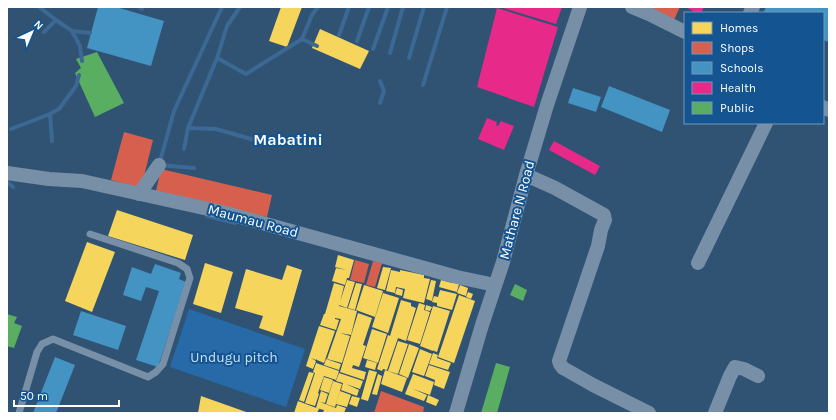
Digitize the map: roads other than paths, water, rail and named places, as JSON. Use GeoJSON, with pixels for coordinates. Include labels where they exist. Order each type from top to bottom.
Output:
{"type":"FeatureCollection","features":[{"type":"Feature","properties":{"kind":"street","name":"Mathare N Road"},"geometry":{"type":"LineString","coordinates":[[456,413],[482,325],[503,262],[526,175],[547,105],[580,7]]}},
{"type":"Feature","properties":{"kind":"street"},"geometry":{"type":"LineString","coordinates":[[632,7],[684,32]]}},
{"type":"Feature","properties":{"kind":"street"},"geometry":{"type":"LineString","coordinates":[[698,263],[766,124]]}},
{"type":"Feature","properties":{"kind":"street"},"geometry":{"type":"LineString","coordinates":[[139,194],[159,165]]}},
{"type":"Feature","properties":{"kind":"street","name":"Maumau Road"},"geometry":{"type":"LineString","coordinates":[[7,173],[49,179],[82,181],[226,213],[443,273],[496,285]]}},
{"type":"Feature","properties":{"kind":"street"},"geometry":{"type":"LineString","coordinates":[[526,175],[555,188],[604,215],[605,217],[598,246],[559,360],[560,364],[563,368],[649,413]]}},
{"type":"Feature","properties":{"kind":"street"},"geometry":{"type":"LineString","coordinates":[[715,413],[735,367],[744,369],[758,376]]}},
{"type":"Feature","properties":{"kind":"lane"},"geometry":{"type":"LineString","coordinates":[[19,413],[37,352],[42,344],[53,339],[148,377],[156,372],[163,364],[190,278],[187,269],[178,263],[90,234]]}},
{"type":"Feature","properties":{"kind":"waterway"},"geometry":{"type":"LineString","coordinates":[[39,7],[72,31],[80,46],[82,61]]}},
{"type":"Feature","properties":{"kind":"waterway"},"geometry":{"type":"LineString","coordinates":[[139,7],[142,9],[140,7]]}},
{"type":"Feature","properties":{"kind":"waterway"},"geometry":{"type":"LineString","coordinates":[[194,168],[159,165],[174,111],[222,7]]}},
{"type":"Feature","properties":{"kind":"waterway"},"geometry":{"type":"LineString","coordinates":[[184,149],[188,128],[217,58],[227,26],[240,7]]}},
{"type":"Feature","properties":{"kind":"waterway"},"geometry":{"type":"LineString","coordinates":[[217,58],[246,74],[302,39],[312,15],[318,7]]}},
{"type":"Feature","properties":{"kind":"waterway"},"geometry":{"type":"LineString","coordinates":[[339,35],[349,7]]}},
{"type":"Feature","properties":{"kind":"waterway"},"geometry":{"type":"LineString","coordinates":[[357,41],[369,7]]}},
{"type":"Feature","properties":{"kind":"waterway"},"geometry":{"type":"LineString","coordinates":[[373,49],[388,7]]}},
{"type":"Feature","properties":{"kind":"waterway"},"geometry":{"type":"LineString","coordinates":[[390,53],[403,7]]}},
{"type":"Feature","properties":{"kind":"waterway"},"geometry":{"type":"LineString","coordinates":[[409,58],[424,7]]}},
{"type":"Feature","properties":{"kind":"waterway"},"geometry":{"type":"LineString","coordinates":[[423,85],[447,7]]}},
{"type":"Feature","properties":{"kind":"waterway"},"geometry":{"type":"LineString","coordinates":[[44,32],[56,20]]}},
{"type":"Feature","properties":{"kind":"waterway"},"geometry":{"type":"LineString","coordinates":[[72,31],[90,33]]}},
{"type":"Feature","properties":{"kind":"waterway"},"geometry":{"type":"LineString","coordinates":[[302,39],[317,46]]}},
{"type":"Feature","properties":{"kind":"waterway"},"geometry":{"type":"LineString","coordinates":[[52,141],[50,114],[59,109],[76,86],[79,75]]}},
{"type":"Feature","properties":{"kind":"waterway"},"geometry":{"type":"LineString","coordinates":[[380,81],[384,91],[380,103]]}},
{"type":"Feature","properties":{"kind":"waterway"},"geometry":{"type":"LineString","coordinates":[[11,129],[50,114]]}},
{"type":"Feature","properties":{"kind":"waterway"},"geometry":{"type":"LineString","coordinates":[[188,128],[216,129],[262,142]]}},
{"type":"Feature","properties":{"kind":"waterway"},"geometry":{"type":"LineString","coordinates":[[7,182],[13,187]]}},
{"type":"Feature","properties":{"kind":"waterway"},"geometry":{"type":"LineString","coordinates":[[207,216],[235,223]]}},
{"type":"Feature","properties":{"kind":"district","name":"Mabatini"},"geometry":{"type":"Point","coordinates":[288,139]}},
{"type":"Feature","properties":{"kind":"park label","name":"Undugu pitch"},"geometry":{"type":"Point","coordinates":[234,357]}}]}
